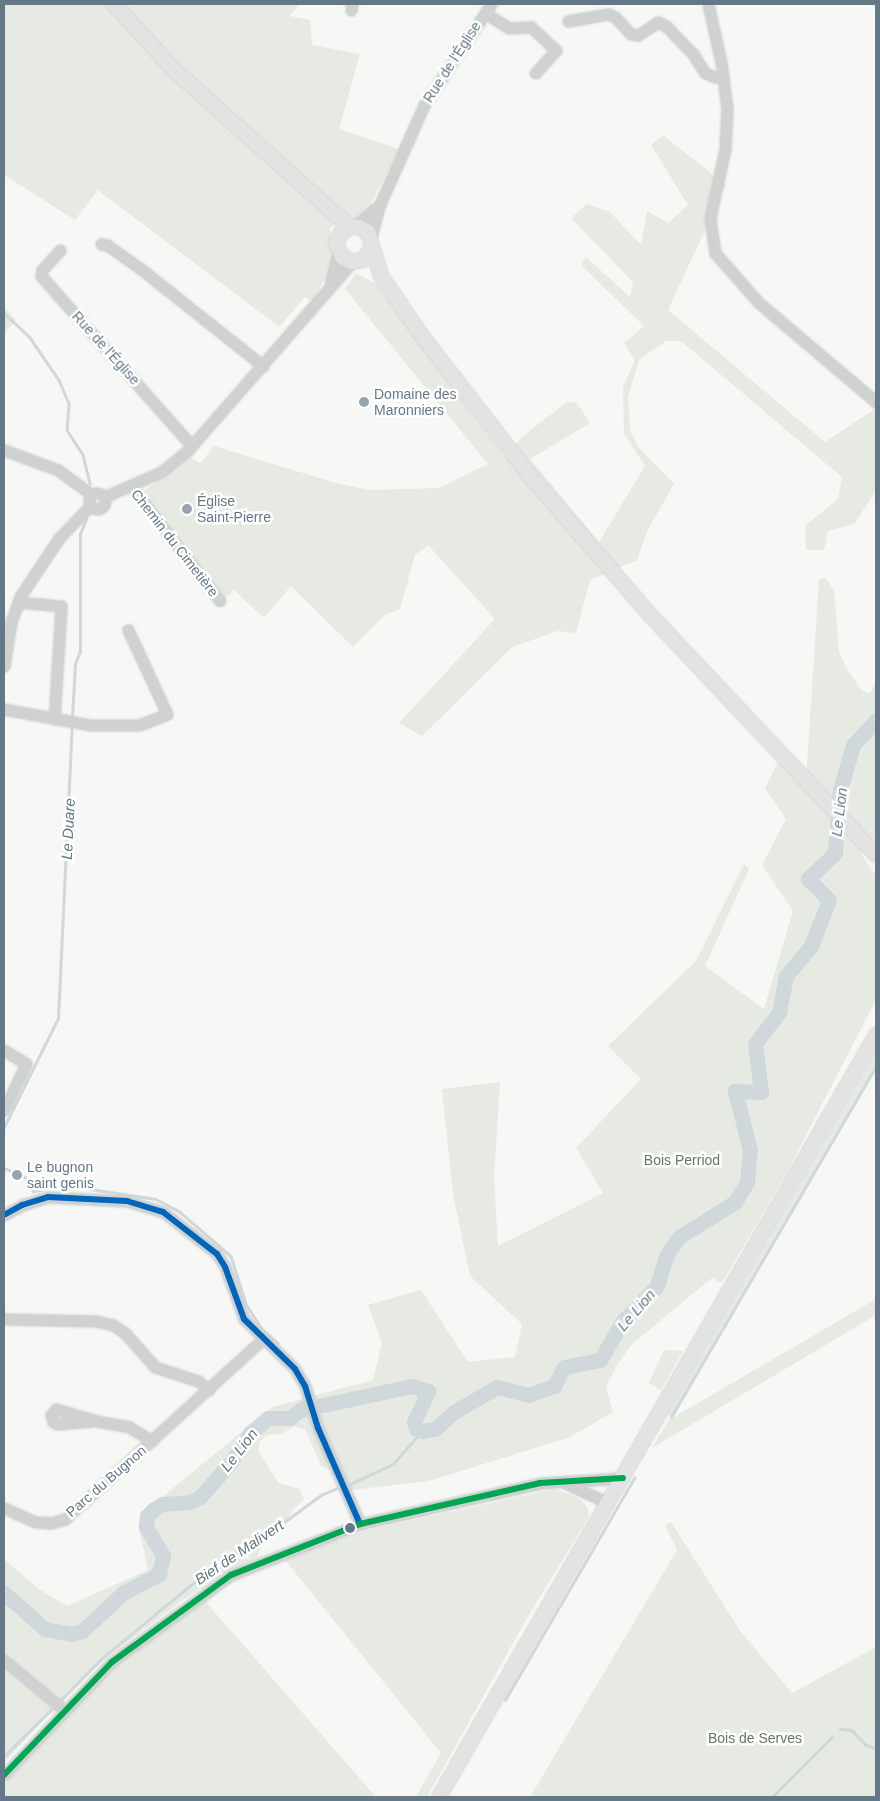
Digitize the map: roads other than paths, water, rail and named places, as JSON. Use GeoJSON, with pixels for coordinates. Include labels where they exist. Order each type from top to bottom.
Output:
{"type":"FeatureCollection","features":[{"type":"Feature","properties":{"kind":"main road"},"geometry":{"type":"LineString","coordinates":[[114,4],[173,69],[347,230]]}},
{"type":"Feature","properties":{"kind":"main road"},"geometry":{"type":"LineString","coordinates":[[347,230],[363,228],[371,243],[381,276],[456,381],[537,484],[652,617],[874,851]]}},
{"type":"Feature","properties":{"kind":"main road"},"geometry":{"type":"LineString","coordinates":[[347,230],[338,252],[381,276]]}},
{"type":"Feature","properties":{"kind":"main road"},"geometry":{"type":"LineString","coordinates":[[357,261],[371,243]]}},
{"type":"Feature","properties":{"kind":"main road"},"geometry":{"type":"LineString","coordinates":[[438,1797],[876,1035]]}},
{"type":"Feature","properties":{"kind":"street"},"geometry":{"type":"LineString","coordinates":[[708,4],[723,76],[727,132],[710,218],[714,253],[758,302],[876,402]]}},
{"type":"Feature","properties":{"kind":"street"},"geometry":{"type":"LineString","coordinates":[[488,8],[509,28],[531,27],[556,50],[535,73]]}},
{"type":"Feature","properties":{"kind":"street","name":"Rue de l'Église"},"geometry":{"type":"LineString","coordinates":[[371,243],[380,204],[435,86],[488,8]]}},
{"type":"Feature","properties":{"kind":"street"},"geometry":{"type":"LineString","coordinates":[[568,22],[608,14],[631,34],[638,35],[658,22],[666,26],[693,54],[705,73],[715,77],[723,76]]}},
{"type":"Feature","properties":{"kind":"street","name":"Rue de l'Église"},"geometry":{"type":"LineString","coordinates":[[347,230],[380,204]]}},
{"type":"Feature","properties":{"kind":"street"},"geometry":{"type":"LineString","coordinates":[[101,244],[108,245],[141,269],[263,366]]}},
{"type":"Feature","properties":{"kind":"street","name":"Rue de l'Église"},"geometry":{"type":"LineString","coordinates":[[60,250],[42,270],[41,276],[192,446]]}},
{"type":"Feature","properties":{"kind":"street"},"geometry":{"type":"LineString","coordinates":[[330,286],[338,252]]}},
{"type":"Feature","properties":{"kind":"street"},"geometry":{"type":"LineString","coordinates":[[4,666],[8,633],[18,602],[55,544],[96,493],[104,497],[161,472],[192,446],[263,366],[330,286],[357,261]]}},
{"type":"Feature","properties":{"kind":"street"},"geometry":{"type":"LineString","coordinates":[[4,450],[58,470],[91,500]]}},
{"type":"Feature","properties":{"kind":"street","name":"Chemin du Cimetière"},"geometry":{"type":"LineString","coordinates":[[131,486],[220,601]]}},
{"type":"Feature","properties":{"kind":"street"},"geometry":{"type":"LineString","coordinates":[[18,602],[61,606],[60,720]]}},
{"type":"Feature","properties":{"kind":"street"},"geometry":{"type":"LineString","coordinates":[[4,708],[80,724],[139,725],[167,714],[128,630]]}},
{"type":"Feature","properties":{"kind":"street"},"geometry":{"type":"LineString","coordinates":[[4,1050],[26,1064],[4,1110]]}},
{"type":"Feature","properties":{"kind":"street"},"geometry":{"type":"LineString","coordinates":[[4,1216],[35,1200],[65,1196],[106,1198],[158,1210],[217,1254],[225,1267],[244,1319],[262,1340],[295,1369],[311,1398],[316,1418],[360,1524]]}},
{"type":"Feature","properties":{"kind":"street"},"geometry":{"type":"LineString","coordinates":[[4,1319],[96,1322],[114,1325],[125,1333],[154,1367],[198,1381],[209,1390]]}},
{"type":"Feature","properties":{"kind":"street","name":"Parc du Bugnon"},"geometry":{"type":"LineString","coordinates":[[4,1508],[36,1522],[51,1523],[65,1518],[209,1390],[262,1340]]}},
{"type":"Feature","properties":{"kind":"street","name":"Parc du Bugnon"},"geometry":{"type":"LineString","coordinates":[[96,1421],[139,1430],[152,1441]]}},
{"type":"Feature","properties":{"kind":"street"},"geometry":{"type":"LineString","coordinates":[[4,1776],[60,1706],[112,1662],[220,1582],[291,1549],[360,1524],[529,1485],[561,1481],[623,1478]]}},
{"type":"Feature","properties":{"kind":"street"},"geometry":{"type":"LineString","coordinates":[[561,1481],[608,1502]]}},
{"type":"Feature","properties":{"kind":"street"},"geometry":{"type":"LineString","coordinates":[[4,1660],[60,1706]]}},
{"type":"Feature","properties":{"kind":"waterway","name":"Le Duare"},"geometry":{"type":"LineString","coordinates":[[4,313],[29,336],[59,380],[69,404],[67,430],[83,455],[90,483]]}},
{"type":"Feature","properties":{"kind":"waterway","name":"Le Duare"},"geometry":{"type":"LineString","coordinates":[[72,718],[75,664],[80,651],[80,534],[86,519]]}},
{"type":"Feature","properties":{"kind":"waterway","name":"Le Lion"},"geometry":{"type":"LineString","coordinates":[[4,1593],[45,1629],[71,1634],[82,1631],[123,1593],[159,1574],[163,1556],[146,1527],[147,1516],[162,1504],[189,1502],[200,1497],[231,1462],[250,1433],[268,1418],[290,1418],[300,1410],[412,1386],[428,1391],[414,1422],[416,1429],[422,1431],[435,1429],[454,1412],[497,1387],[529,1395],[554,1386],[564,1367],[600,1360],[622,1322],[657,1286],[666,1256],[679,1237],[735,1202],[747,1182],[750,1150],[735,1091],[761,1092],[755,1044],[779,1012],[786,976],[811,946],[829,900],[808,879],[835,853],[840,790],[853,745],[876,720]]}},
{"type":"Feature","properties":{"kind":"waterway","name":"Le Duare"},"geometry":{"type":"LineString","coordinates":[[4,1127],[58,1018],[72,726]]}},
{"type":"Feature","properties":{"kind":"waterway"},"geometry":{"type":"LineString","coordinates":[[671,1417],[876,1066]]}},
{"type":"Feature","properties":{"kind":"waterway","name":"Le Duare"},"geometry":{"type":"LineString","coordinates":[[4,1168],[25,1177],[33,1191],[70,1186],[156,1199],[180,1212],[231,1256],[246,1304],[262,1329],[278,1343]]}},
{"type":"Feature","properties":{"kind":"waterway","name":"Le Lion"},"geometry":{"type":"LineString","coordinates":[[300,1410],[302,1402]]}},
{"type":"Feature","properties":{"kind":"waterway","name":"Bief de Malivert"},"geometry":{"type":"LineString","coordinates":[[348,1485],[393,1464],[422,1431]]}},
{"type":"Feature","properties":{"kind":"waterway"},"geometry":{"type":"LineString","coordinates":[[505,1700],[634,1478]]}},
{"type":"Feature","properties":{"kind":"waterway","name":"Bief de Malivert"},"geometry":{"type":"LineString","coordinates":[[59,1702],[101,1659],[215,1565],[272,1531],[321,1495],[340,1487]]}},
{"type":"Feature","properties":{"kind":"waterway","name":"Bief de Malivert"},"geometry":{"type":"LineString","coordinates":[[4,1756],[55,1706]]}},
{"type":"Feature","properties":{"kind":"waterway"},"geometry":{"type":"LineString","coordinates":[[840,1729],[852,1730],[866,1745],[876,1748]]}},
{"type":"Feature","properties":{"kind":"waterway"},"geometry":{"type":"LineString","coordinates":[[772,1797],[832,1737]]}},
{"type":"Feature","properties":{"kind":"place","name":"Domaine des Maronniers"},"geometry":{"type":"Point","coordinates":[364,402]}},
{"type":"Feature","properties":{"kind":"place","name":"Église Saint-Pierre"},"geometry":{"type":"Point","coordinates":[187,509]}},
{"type":"Feature","properties":{"kind":"place","name":"Le bugnon saint genis"},"geometry":{"type":"Point","coordinates":[17,1175]}},
{"type":"Feature","properties":{"kind":"park label","name":"Bois Perriod"},"geometry":{"type":"Point","coordinates":[682,1160]}},
{"type":"Feature","properties":{"kind":"park label","name":"Bois de Serves"},"geometry":{"type":"Point","coordinates":[755,1738]}}]}
